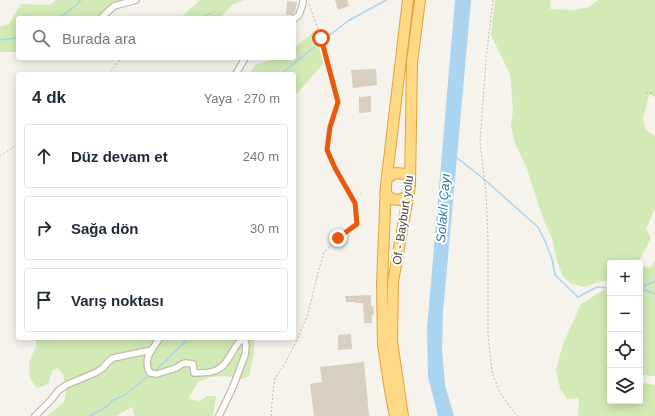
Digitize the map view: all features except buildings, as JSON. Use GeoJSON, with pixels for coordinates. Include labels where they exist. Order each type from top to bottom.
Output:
{"type":"FeatureCollection","features":[{"type":"Feature","properties":{"kind":"highway","name":"Of - Bayburt yolu"},"geometry":{"type":"LineString","coordinates":[[395,416],[383,344],[382,284],[385,193],[408,0]]}},
{"type":"Feature","properties":{"kind":"highway","name":"Of - Bayburt yolu"},"geometry":{"type":"LineString","coordinates":[[403,416],[392,341],[393,282],[410,180],[412,62],[420,0]]}},
{"type":"Feature","properties":{"kind":"highway"},"geometry":{"type":"LineString","coordinates":[[387,178],[396,173],[405,174],[410,180]]}},
{"type":"Feature","properties":{"kind":"highway"},"geometry":{"type":"LineString","coordinates":[[385,193],[392,199],[400,200],[408,195]]}},
{"type":"Feature","properties":{"kind":"street"},"geometry":{"type":"LineString","coordinates":[[103,16],[114,6],[136,0]]}},
{"type":"Feature","properties":{"kind":"street"},"geometry":{"type":"LineString","coordinates":[[296,17],[299,15],[303,0]]}},
{"type":"Feature","properties":{"kind":"street"},"geometry":{"type":"LineString","coordinates":[[237,72],[244,60]]}},
{"type":"Feature","properties":{"kind":"street"},"geometry":{"type":"LineString","coordinates":[[159,340],[148,357],[147,368],[150,373],[157,374],[186,363],[193,364],[194,372],[208,373],[218,369],[226,363],[231,352],[241,340]]}},
{"type":"Feature","properties":{"kind":"street"},"geometry":{"type":"LineString","coordinates":[[218,416],[234,387],[245,354],[246,345],[244,340]]}},
{"type":"Feature","properties":{"kind":"street"},"geometry":{"type":"LineString","coordinates":[[35,416],[66,384],[95,373],[103,368],[113,358],[152,350]]}},
{"type":"Feature","properties":{"kind":"path"},"geometry":{"type":"LineString","coordinates":[[271,416],[275,378],[292,350],[308,314],[324,252],[338,238],[357,224],[355,203],[335,168],[327,150],[330,127],[338,102],[321,38],[307,0]]}},
{"type":"Feature","properties":{"kind":"path"},"geometry":{"type":"LineString","coordinates":[[493,0],[486,59],[480,142],[486,192],[488,237],[488,334],[492,372],[500,393],[518,416]]}},
{"type":"Feature","properties":{"kind":"path"},"geometry":{"type":"LineString","coordinates":[[206,16],[215,11]]}},
{"type":"Feature","properties":{"kind":"path"},"geometry":{"type":"LineString","coordinates":[[110,72],[120,60]]}},
{"type":"Feature","properties":{"kind":"path"},"geometry":{"type":"LineString","coordinates":[[646,93],[655,93]]}},
{"type":"Feature","properties":{"kind":"path"},"geometry":{"type":"LineString","coordinates":[[0,156],[16,145]]}},
{"type":"Feature","properties":{"kind":"green space"},"geometry":{"type":"Polygon","coordinates":[[[56,0],[121,0],[112,3],[99,16],[16,16],[16,52],[0,52],[0,27],[9,24],[21,4],[50,5],[56,0]]]}},
{"type":"Feature","properties":{"kind":"green space"},"geometry":{"type":"Polygon","coordinates":[[[200,0],[244,0],[232,5],[222,16],[182,16],[200,0]]]}},
{"type":"Feature","properties":{"kind":"green space"},"geometry":{"type":"Polygon","coordinates":[[[495,0],[551,0],[550,9],[574,10],[589,7],[598,0],[655,0],[655,97],[649,94],[643,119],[646,130],[655,136],[655,208],[646,229],[651,238],[640,260],[607,260],[607,280],[584,287],[572,284],[564,278],[557,261],[552,238],[543,218],[527,169],[516,146],[511,127],[513,110],[510,74],[491,35],[495,0]]]}},
{"type":"Feature","properties":{"kind":"green space"},"geometry":{"type":"Polygon","coordinates":[[[316,30],[323,64],[296,95],[296,72],[250,72],[255,65],[270,60],[296,60],[296,46],[316,30]]]}},
{"type":"Feature","properties":{"kind":"green space"},"geometry":{"type":"Polygon","coordinates":[[[655,260],[655,376],[643,375],[643,267],[650,268],[655,260]]]}},
{"type":"Feature","properties":{"kind":"green space"},"geometry":{"type":"Polygon","coordinates":[[[607,288],[607,404],[643,404],[643,383],[655,385],[655,416],[578,416],[579,398],[567,399],[560,388],[556,370],[563,344],[581,304],[607,288]]]}},
{"type":"Feature","properties":{"kind":"green space"},"geometry":{"type":"Polygon","coordinates":[[[35,340],[254,340],[254,353],[249,376],[242,379],[225,376],[210,377],[198,382],[188,399],[200,401],[207,396],[216,396],[213,416],[134,416],[132,407],[116,416],[47,416],[64,402],[66,391],[63,374],[57,368],[53,370],[48,384],[37,388],[30,378],[29,363],[37,344],[35,340]]]}},
{"type":"Feature","properties":{"kind":"water","name":"Solaklı Çayı"},"geometry":{"type":"Polygon","coordinates":[[[455,0],[471,0],[443,313],[442,350],[445,385],[454,416],[438,416],[428,377],[427,329],[455,0]]]}},
{"type":"Feature","properties":{"kind":"waterway"},"geometry":{"type":"LineString","coordinates":[[62,16],[81,0]]}},
{"type":"Feature","properties":{"kind":"waterway"},"geometry":{"type":"LineString","coordinates":[[325,39],[348,21],[386,0]]}},
{"type":"Feature","properties":{"kind":"waterway"},"geometry":{"type":"LineString","coordinates":[[0,40],[16,38]]}},
{"type":"Feature","properties":{"kind":"waterway"},"geometry":{"type":"LineString","coordinates":[[283,72],[318,44]]}},
{"type":"Feature","properties":{"kind":"waterway"},"geometry":{"type":"LineString","coordinates":[[456,157],[485,180],[538,227],[552,259],[555,275],[578,297],[597,287],[607,288]]}},
{"type":"Feature","properties":{"kind":"waterway"},"geometry":{"type":"LineString","coordinates":[[643,287],[655,281]]}},
{"type":"Feature","properties":{"kind":"waterway"},"geometry":{"type":"LineString","coordinates":[[643,289],[655,294]]}},
{"type":"Feature","properties":{"kind":"waterway"},"geometry":{"type":"LineString","coordinates":[[156,370],[186,340]]}},
{"type":"Feature","properties":{"kind":"waterway"},"geometry":{"type":"LineString","coordinates":[[90,416],[106,407],[113,400],[125,395],[147,377]]}},
{"type":"Feature","properties":{"kind":"route"},"geometry":{"type":"LineString","coordinates":[[321,38],[338,102],[330,127],[327,150],[335,168],[355,203],[357,224],[338,238]]}}]}
